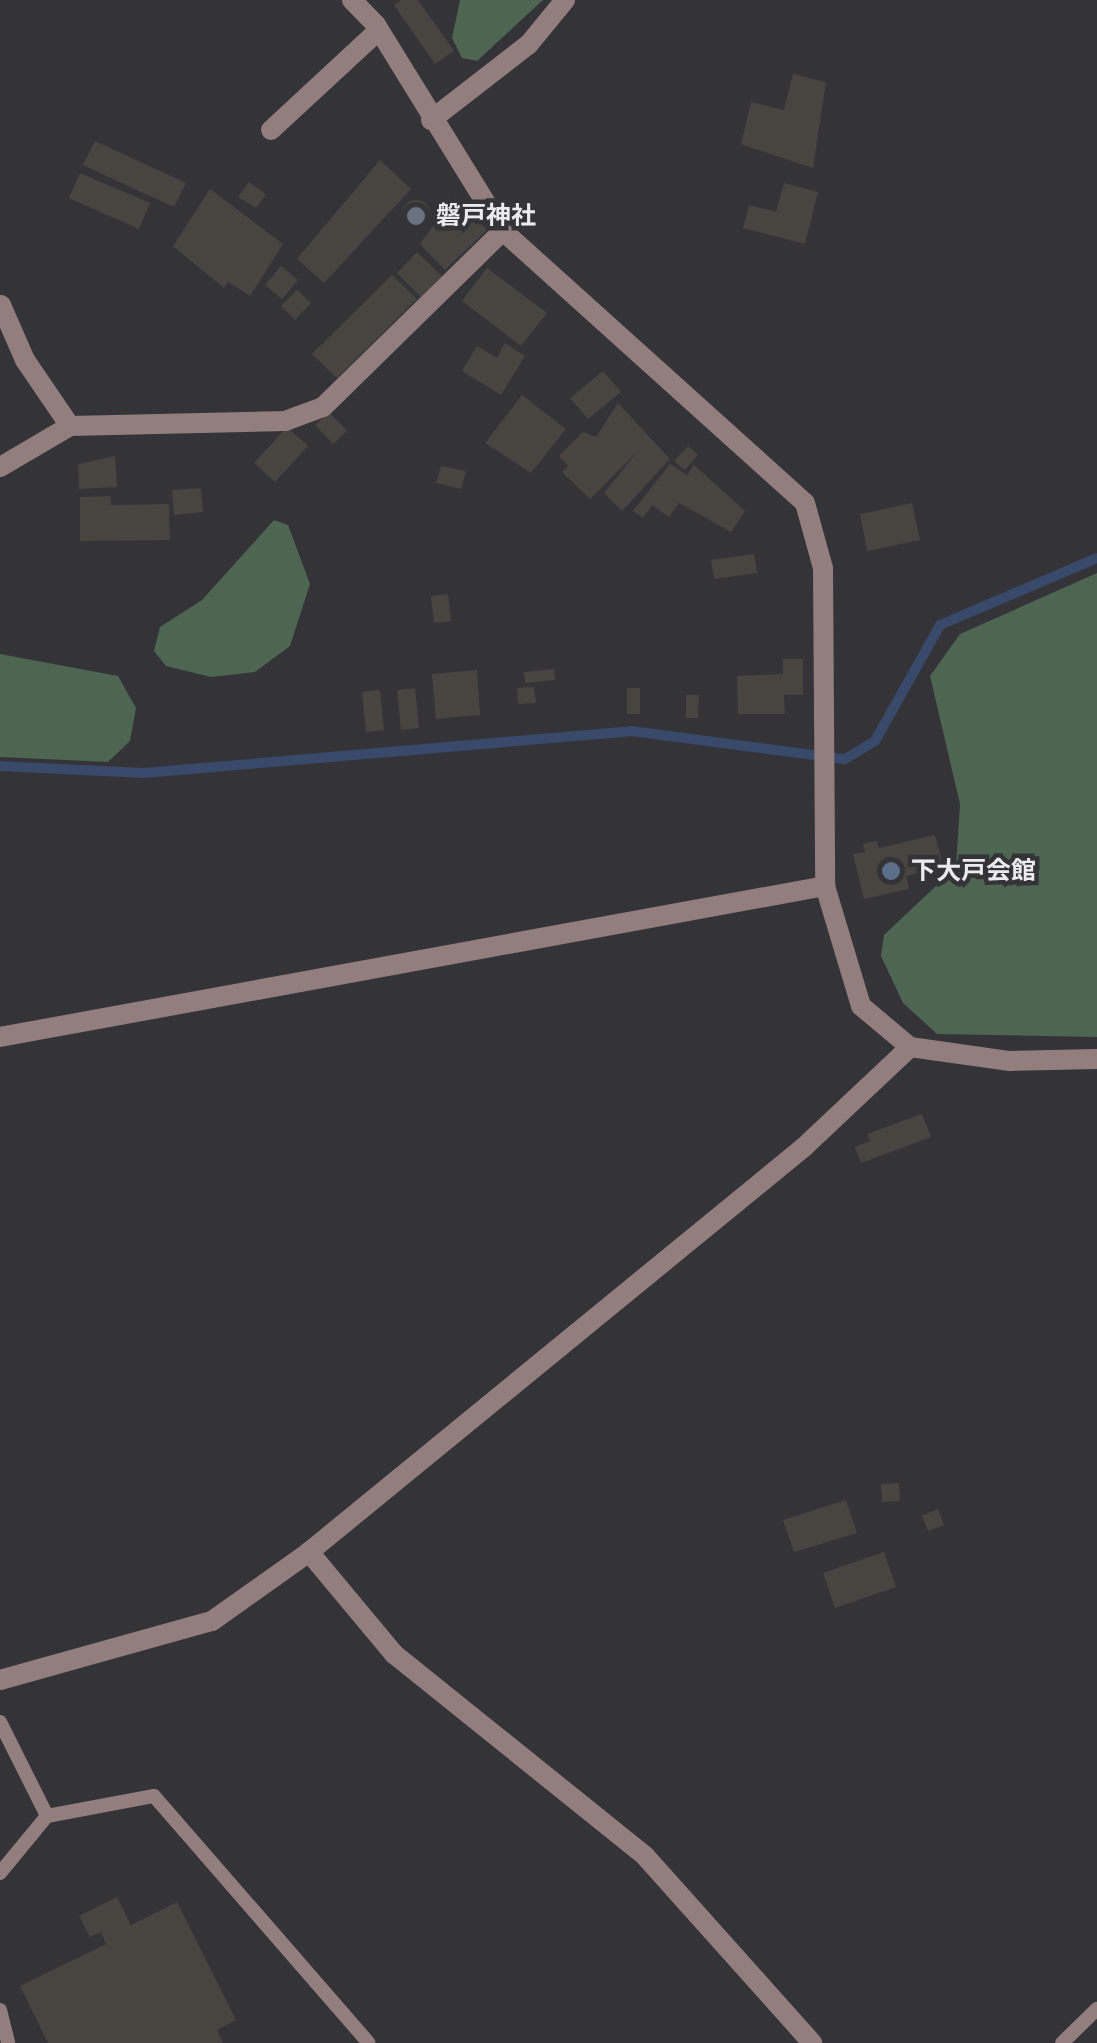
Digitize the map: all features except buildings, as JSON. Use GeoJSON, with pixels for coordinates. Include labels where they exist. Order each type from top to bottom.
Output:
{"type":"FeatureCollection","features":[{"type":"Feature","properties":{"kind":"street"},"geometry":{"type":"LineString","coordinates":[[352,0],[379,30],[503,231],[804,503],[823,568],[824,886],[861,1006],[910,1047],[1010,1061],[1097,1058]]}},
{"type":"Feature","properties":{"kind":"street"},"geometry":{"type":"LineString","coordinates":[[431,120],[528,44],[566,0]]}},
{"type":"Feature","properties":{"kind":"street"},"geometry":{"type":"LineString","coordinates":[[271,130],[379,30]]}},
{"type":"Feature","properties":{"kind":"street"},"geometry":{"type":"LineString","coordinates":[[0,468],[70,426],[284,421],[323,407],[503,231]]}},
{"type":"Feature","properties":{"kind":"street"},"geometry":{"type":"LineString","coordinates":[[1,306],[25,360],[70,426]]}},
{"type":"Feature","properties":{"kind":"street"},"geometry":{"type":"LineString","coordinates":[[0,1036],[824,886]]}},
{"type":"Feature","properties":{"kind":"street"},"geometry":{"type":"LineString","coordinates":[[0,1680],[212,1620],[309,1552],[804,1148],[910,1047]]}},
{"type":"Feature","properties":{"kind":"street"},"geometry":{"type":"LineString","coordinates":[[309,1552],[394,1654],[646,1856],[812,2043]]}},
{"type":"Feature","properties":{"kind":"lane"},"geometry":{"type":"LineString","coordinates":[[0,1722],[48,1816]]}},
{"type":"Feature","properties":{"kind":"lane"},"geometry":{"type":"LineString","coordinates":[[0,1873],[48,1816],[154,1796],[369,2043]]}},
{"type":"Feature","properties":{"kind":"lane"},"geometry":{"type":"LineString","coordinates":[[1062,2043],[1097,2009]]}},
{"type":"Feature","properties":{"kind":"lane"},"geometry":{"type":"LineString","coordinates":[[0,2010],[8,2043]]}},
{"type":"Feature","properties":{"kind":"green space"},"geometry":{"type":"Polygon","coordinates":[[[460,0],[543,0],[477,61],[462,58],[452,38],[460,0]]]}},
{"type":"Feature","properties":{"kind":"green space"},"geometry":{"type":"Polygon","coordinates":[[[274,520],[288,525],[310,584],[290,646],[255,672],[211,677],[166,666],[154,651],[160,627],[202,600],[274,520]]]}},
{"type":"Feature","properties":{"kind":"green space"},"geometry":{"type":"Polygon","coordinates":[[[1097,573],[1097,1037],[937,1034],[903,1003],[881,956],[884,935],[956,867],[960,804],[930,676],[960,634],[1097,573]]]}},
{"type":"Feature","properties":{"kind":"green space"},"geometry":{"type":"Polygon","coordinates":[[[0,654],[118,676],[136,708],[130,741],[108,762],[0,757],[0,654]]]}},
{"type":"Feature","properties":{"kind":"waterway"},"geometry":{"type":"LineString","coordinates":[[0,766],[144,773],[631,731],[845,759],[875,741],[940,625],[1097,558]]}},
{"type":"Feature","properties":{"kind":"place","name":"磐戸神社"},"geometry":{"type":"Point","coordinates":[416,216]}},
{"type":"Feature","properties":{"kind":"place","name":"下大戸会館"},"geometry":{"type":"Point","coordinates":[891,871]}}]}
